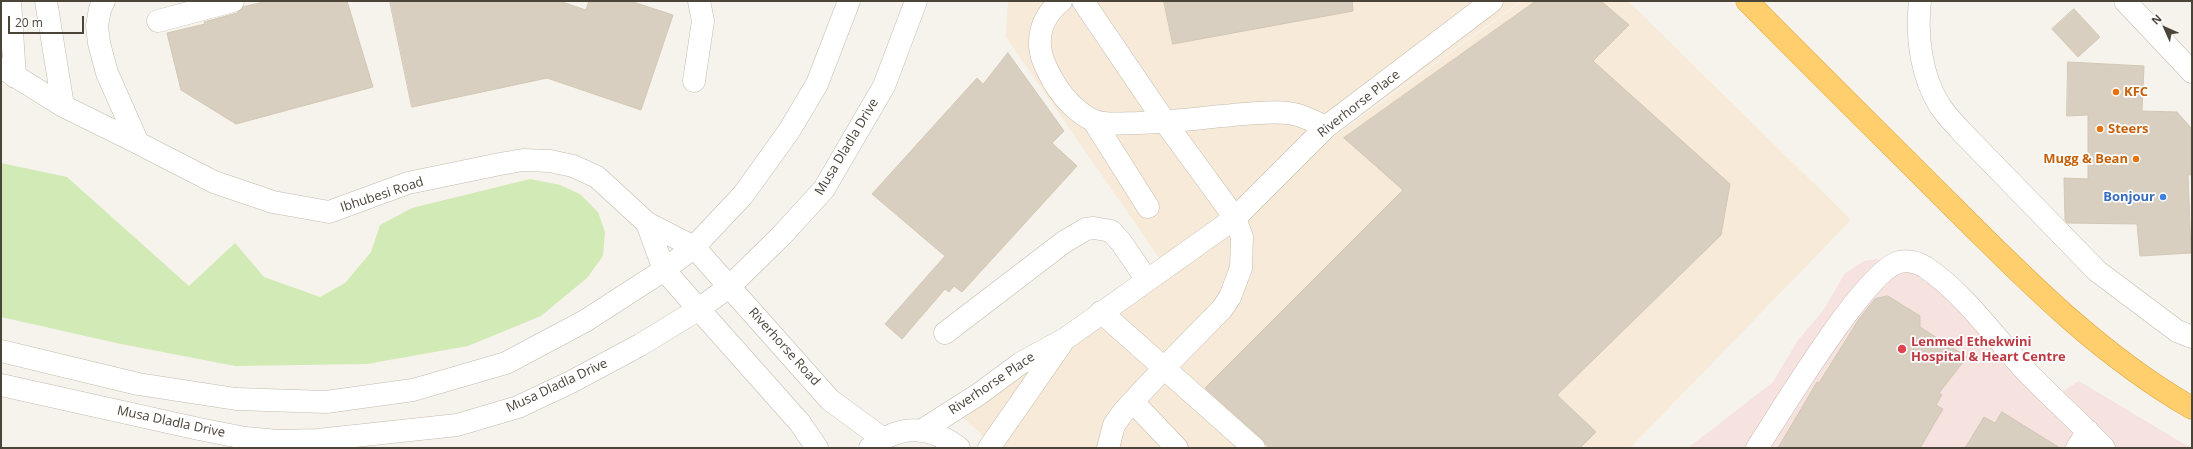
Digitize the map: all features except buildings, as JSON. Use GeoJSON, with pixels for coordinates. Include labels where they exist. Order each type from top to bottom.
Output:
{"type":"FeatureCollection","features":[{"type":"Feature","properties":{"kind":"highway"},"geometry":{"type":"LineString","coordinates":[[1746,1],[2024,278],[2076,325],[2143,377],[2192,408]]}},
{"type":"Feature","properties":{"kind":"street"},"geometry":{"type":"LineString","coordinates":[[8,72],[10,1]]}},
{"type":"Feature","properties":{"kind":"street"},"geometry":{"type":"LineString","coordinates":[[46,1],[63,106]]}},
{"type":"Feature","properties":{"kind":"street"},"geometry":{"type":"LineString","coordinates":[[104,1],[100,10],[97,26],[99,43],[107,74],[138,143]]}},
{"type":"Feature","properties":{"kind":"street"},"geometry":{"type":"LineString","coordinates":[[158,22],[233,1]]}},
{"type":"Feature","properties":{"kind":"street"},"geometry":{"type":"LineString","coordinates":[[694,81],[703,20],[699,1]]}},
{"type":"Feature","properties":{"kind":"street"},"geometry":{"type":"LineString","coordinates":[[1,351],[146,385],[236,399],[326,402],[413,390],[506,362],[585,321],[664,270],[694,247],[743,195],[789,131],[817,84],[848,1]]}},
{"type":"Feature","properties":{"kind":"street","name":"Musa Dladla Drive"},"geometry":{"type":"LineString","coordinates":[[1,385],[245,438],[278,441],[318,440],[457,425],[518,407],[571,382],[699,310],[730,286],[782,235],[824,189],[884,86],[916,1]]}},
{"type":"Feature","properties":{"kind":"street"},"geometry":{"type":"LineString","coordinates":[[1061,1],[1053,8],[1042,25],[1039,40],[1044,62],[1052,81],[1068,103],[1093,120],[1148,207]]}},
{"type":"Feature","properties":{"kind":"street"},"geometry":{"type":"LineString","coordinates":[[1083,1],[1165,122],[1235,218],[1242,237],[1243,250],[1241,268],[1236,286],[1222,309],[1133,402],[1114,426],[1108,448]]}},
{"type":"Feature","properties":{"kind":"street","name":"Riverhorse Place"},"geometry":{"type":"LineString","coordinates":[[921,431],[979,394],[1021,363],[1065,339],[1235,218],[1326,127],[1492,1]]}},
{"type":"Feature","properties":{"kind":"street"},"geometry":{"type":"LineString","coordinates":[[1920,1],[1917,22],[1921,55],[1930,87],[1941,108],[1960,130],[2097,271],[2177,331],[2192,337]]}},
{"type":"Feature","properties":{"kind":"street"},"geometry":{"type":"LineString","coordinates":[[2124,1],[2192,72]]}},
{"type":"Feature","properties":{"kind":"street","name":"Ibhubesi Road"},"geometry":{"type":"LineString","coordinates":[[8,72],[63,106],[214,182],[273,202],[330,212],[408,183],[523,160],[550,161],[572,166],[597,177],[647,223],[694,247]]}},
{"type":"Feature","properties":{"kind":"street"},"geometry":{"type":"LineString","coordinates":[[1093,120],[1115,124],[1165,122],[1268,112],[1297,115],[1326,127]]}},
{"type":"Feature","properties":{"kind":"street","name":"Ibhubesi Road"},"geometry":{"type":"LineString","coordinates":[[647,223],[664,270]]}},
{"type":"Feature","properties":{"kind":"street"},"geometry":{"type":"LineString","coordinates":[[945,333],[1064,242],[1086,229],[1094,228],[1111,231],[1121,242],[1147,280]]}},
{"type":"Feature","properties":{"kind":"street","name":"Riverhorse Road"},"geometry":{"type":"LineString","coordinates":[[694,247],[830,400],[876,443],[903,431],[921,431],[946,438],[959,448]]}},
{"type":"Feature","properties":{"kind":"street"},"geometry":{"type":"LineString","coordinates":[[1757,448],[1863,292],[1882,271],[1899,262],[1907,261],[1916,262],[1952,288],[2026,370],[2082,439],[2104,448]]}},
{"type":"Feature","properties":{"kind":"street"},"geometry":{"type":"LineString","coordinates":[[664,270],[800,423],[817,448]]}},
{"type":"Feature","properties":{"kind":"street"},"geometry":{"type":"LineString","coordinates":[[1102,312],[1254,448]]}},
{"type":"Feature","properties":{"kind":"street","name":"Riverhorse Place"},"geometry":{"type":"LineString","coordinates":[[989,448],[1065,339]]}},
{"type":"Feature","properties":{"kind":"street"},"geometry":{"type":"LineString","coordinates":[[1133,402],[1177,448]]}},
{"type":"Feature","properties":{"kind":"shaded area"},"geometry":{"type":"Polygon","coordinates":[[[1008,1],[1521,1],[1160,259],[1006,37],[1008,1]]]}},
{"type":"Feature","properties":{"kind":"shaded area"},"geometry":{"type":"Polygon","coordinates":[[[1523,1],[1628,1],[1851,220],[1630,448],[997,448],[953,409],[1523,1]]]}},
{"type":"Feature","properties":{"kind":"shaded area","name":"Lenmed Ethekwini Hospital & Heart Centre"},"geometry":{"type":"Polygon","coordinates":[[[1916,254],[2058,394],[2079,381],[2191,448],[1688,448],[1773,382],[1798,340],[1823,311],[1845,273],[1864,261],[1877,259],[1889,263],[1916,254]]]}},
{"type":"Feature","properties":{"kind":"green space"},"geometry":{"type":"Polygon","coordinates":[[[1,163],[67,177],[189,286],[235,243],[264,277],[320,297],[345,283],[371,252],[380,225],[412,208],[530,179],[560,185],[580,194],[598,212],[605,232],[603,256],[587,278],[541,316],[468,346],[367,364],[235,366],[121,344],[1,317],[1,163]]]}},
{"type":"Feature","properties":{"kind":"place","name":"KFC"},"geometry":{"type":"Point","coordinates":[2116,92]}},
{"type":"Feature","properties":{"kind":"place","name":"Steers"},"geometry":{"type":"Point","coordinates":[2100,129]}},
{"type":"Feature","properties":{"kind":"place","name":"Mugg & Bean"},"geometry":{"type":"Point","coordinates":[2136,159]}},
{"type":"Feature","properties":{"kind":"place","name":"Bonjour"},"geometry":{"type":"Point","coordinates":[2163,197]}},
{"type":"Feature","properties":{"kind":"place","name":"Lenmed Ethekwini Hospital & Heart Centre"},"geometry":{"type":"Point","coordinates":[1902,349]}}]}
